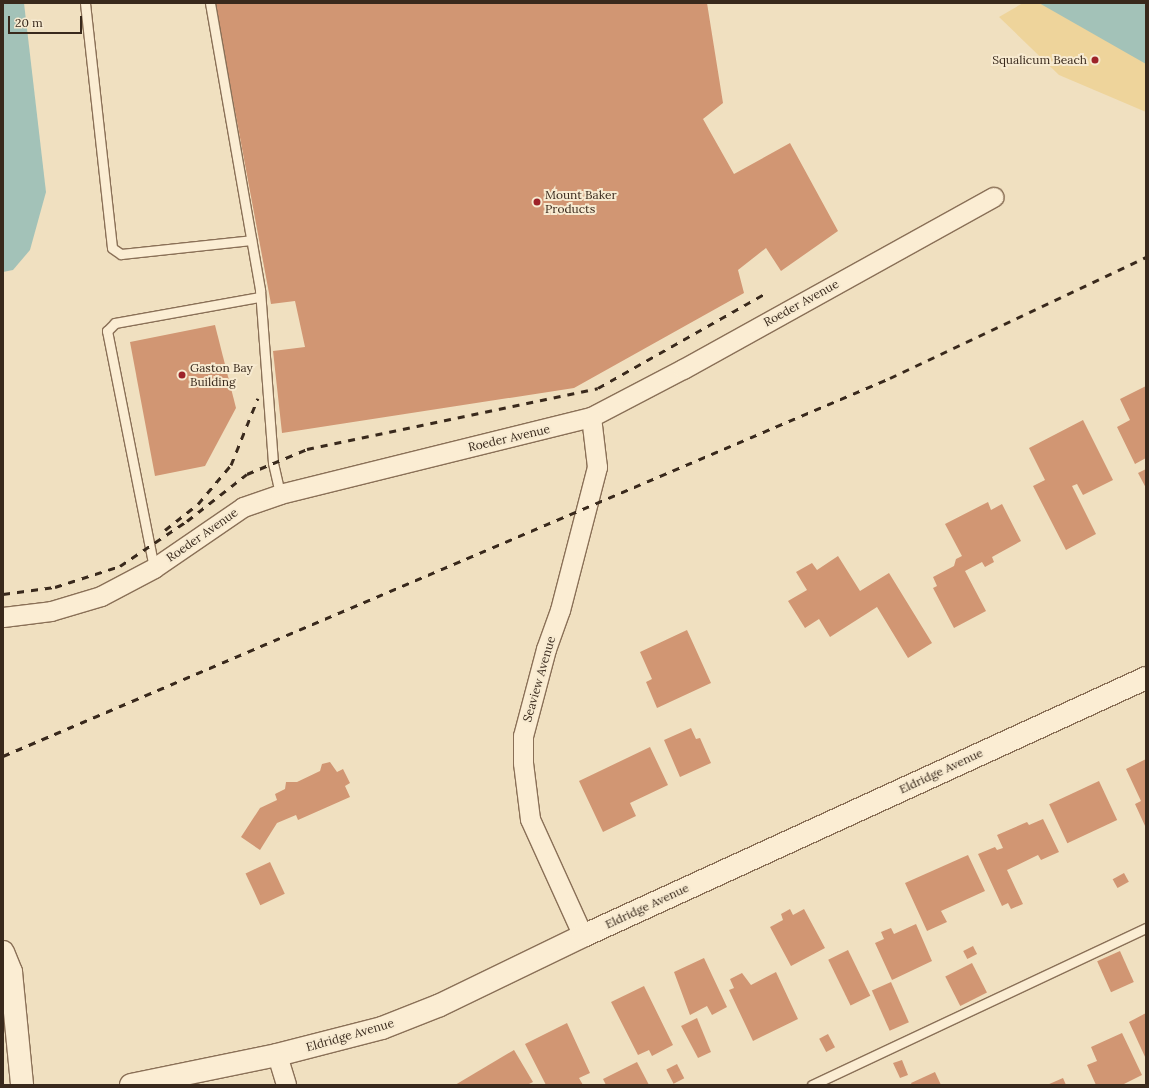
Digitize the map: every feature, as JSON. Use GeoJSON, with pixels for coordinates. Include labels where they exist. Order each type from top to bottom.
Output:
{"type":"FeatureCollection","features":[{"type":"Feature","properties":{"kind":"main road","name":"Eldridge Avenue"},"geometry":{"type":"LineString","coordinates":[[131,1085],[277,1056],[382,1028],[440,1005],[583,936],[1146,678]]}},
{"type":"Feature","properties":{"kind":"main road"},"geometry":{"type":"LineString","coordinates":[[3,952],[11,972],[22,1085]]}},
{"type":"Feature","properties":{"kind":"street","name":"Roeder Avenue"},"geometry":{"type":"LineString","coordinates":[[3,617],[52,611],[101,596],[154,568],[244,507],[280,494],[591,417],[683,369],[993,197]]}},
{"type":"Feature","properties":{"kind":"street","name":"Seaview Avenue"},"geometry":{"type":"LineString","coordinates":[[583,936],[530,819],[525,799],[523,736],[546,650],[560,610],[597,467],[591,417]]}},
{"type":"Feature","properties":{"kind":"street"},"geometry":{"type":"LineString","coordinates":[[277,1056],[286,1085]]}},
{"type":"Feature","properties":{"kind":"lane"},"geometry":{"type":"LineString","coordinates":[[85,3],[112,248],[121,254],[251,240]]}},
{"type":"Feature","properties":{"kind":"lane"},"geometry":{"type":"LineString","coordinates":[[210,3],[260,297],[273,463],[280,494]]}},
{"type":"Feature","properties":{"kind":"lane"},"geometry":{"type":"LineString","coordinates":[[154,568],[107,331],[115,323],[260,297]]}},
{"type":"Feature","properties":{"kind":"lane"},"geometry":{"type":"LineString","coordinates":[[812,1085],[1146,928]]}},
{"type":"Feature","properties":{"kind":"sand","name":"Squalicum Beach"},"geometry":{"type":"Polygon","coordinates":[[[1023,3],[1042,3],[1146,45],[1146,112],[1059,75],[999,17],[1023,3]]]}},
{"type":"Feature","properties":{"kind":"water"},"geometry":{"type":"Polygon","coordinates":[[[3,3],[24,3],[46,192],[30,250],[13,270],[3,272],[3,3]]]}},
{"type":"Feature","properties":{"kind":"water"},"geometry":{"type":"Polygon","coordinates":[[[1039,3],[1146,3],[1146,64],[1039,3]]]}},
{"type":"Feature","properties":{"kind":"building","name":"Mount Baker Products"},"geometry":{"type":"Polygon","coordinates":[[[215,3],[707,3],[723,103],[703,119],[734,174],[790,143],[838,231],[781,271],[766,248],[738,270],[744,293],[574,388],[282,433],[273,351],[305,347],[295,301],[271,304],[215,3]]]}},
{"type":"Feature","properties":{"kind":"building","name":"Gaston Bay Building"},"geometry":{"type":"Polygon","coordinates":[[[215,325],[236,408],[205,466],[155,476],[130,342],[215,325]]]}},
{"type":"Feature","properties":{"kind":"building"},"geometry":{"type":"Polygon","coordinates":[[[1146,386],[1146,458],[1135,464],[1117,427],[1130,420],[1120,399],[1146,386]]]}},
{"type":"Feature","properties":{"kind":"building"},"geometry":{"type":"Polygon","coordinates":[[[1083,420],[1113,480],[1083,495],[1077,484],[1072,486],[1096,534],[1066,550],[1033,486],[1045,480],[1029,448],[1083,420]]]}},
{"type":"Feature","properties":{"kind":"building"},"geometry":{"type":"Polygon","coordinates":[[[1146,469],[1146,488],[1138,473],[1146,469]]]}},
{"type":"Feature","properties":{"kind":"building"},"geometry":{"type":"Polygon","coordinates":[[[988,502],[991,510],[1002,504],[1021,541],[992,557],[994,562],[985,567],[982,562],[965,571],[986,611],[954,628],[933,588],[937,586],[933,577],[954,566],[956,559],[962,556],[945,524],[988,502]]]}},
{"type":"Feature","properties":{"kind":"building"},"geometry":{"type":"Polygon","coordinates":[[[838,556],[860,591],[889,573],[932,643],[908,658],[877,607],[830,637],[819,619],[805,628],[788,601],[807,590],[796,572],[812,563],[817,570],[838,556]]]}},
{"type":"Feature","properties":{"kind":"building"},"geometry":{"type":"Polygon","coordinates":[[[687,630],[711,683],[657,708],[646,682],[652,679],[640,652],[687,630]]]}},
{"type":"Feature","properties":{"kind":"building"},"geometry":{"type":"Polygon","coordinates":[[[691,728],[696,739],[700,738],[711,763],[680,777],[664,740],[691,728]]]}},
{"type":"Feature","properties":{"kind":"building"},"geometry":{"type":"Polygon","coordinates":[[[650,747],[668,785],[630,803],[636,816],[603,832],[579,781],[650,747]]]}},
{"type":"Feature","properties":{"kind":"building"},"geometry":{"type":"Polygon","coordinates":[[[1146,759],[1146,828],[1135,804],[1141,801],[1126,769],[1146,759]]]}},
{"type":"Feature","properties":{"kind":"building"},"geometry":{"type":"Polygon","coordinates":[[[330,762],[337,772],[343,769],[350,783],[345,786],[350,797],[298,820],[296,815],[277,823],[260,850],[241,837],[260,808],[277,800],[275,794],[285,789],[286,782],[297,782],[320,771],[322,764],[330,762]]]}},
{"type":"Feature","properties":{"kind":"building"},"geometry":{"type":"Polygon","coordinates":[[[1099,781],[1117,820],[1067,843],[1049,804],[1099,781]]]}},
{"type":"Feature","properties":{"kind":"building"},"geometry":{"type":"Polygon","coordinates":[[[1043,819],[1059,852],[1041,860],[1038,855],[1007,870],[1023,904],[1011,909],[1008,903],[1002,906],[978,854],[995,847],[997,850],[1003,848],[997,835],[1027,822],[1029,825],[1043,819]]]}},
{"type":"Feature","properties":{"kind":"building"},"geometry":{"type":"Polygon","coordinates":[[[968,855],[985,891],[941,911],[947,922],[927,931],[905,883],[968,855]]]}},
{"type":"Feature","properties":{"kind":"building"},"geometry":{"type":"Polygon","coordinates":[[[270,862],[285,894],[260,905],[246,873],[270,862]]]}},
{"type":"Feature","properties":{"kind":"building"},"geometry":{"type":"Polygon","coordinates":[[[1124,873],[1129,882],[1117,888],[1113,879],[1124,873]]]}},
{"type":"Feature","properties":{"kind":"building"},"geometry":{"type":"Polygon","coordinates":[[[790,909],[793,915],[804,909],[825,948],[791,966],[770,927],[783,920],[781,914],[790,909]]]}},
{"type":"Feature","properties":{"kind":"building"},"geometry":{"type":"Polygon","coordinates":[[[916,924],[932,961],[892,980],[875,943],[884,939],[881,932],[891,928],[894,934],[916,924]]]}},
{"type":"Feature","properties":{"kind":"building"},"geometry":{"type":"Polygon","coordinates":[[[973,946],[977,954],[967,959],[963,951],[973,946]]]}},
{"type":"Feature","properties":{"kind":"building"},"geometry":{"type":"Polygon","coordinates":[[[848,950],[870,996],[851,1005],[828,960],[848,950]]]}},
{"type":"Feature","properties":{"kind":"building"},"geometry":{"type":"Polygon","coordinates":[[[1120,951],[1134,982],[1111,992],[1097,961],[1120,951]]]}},
{"type":"Feature","properties":{"kind":"building"},"geometry":{"type":"Polygon","coordinates":[[[704,958],[727,1007],[712,1015],[707,1006],[690,1015],[674,972],[704,958]]]}},
{"type":"Feature","properties":{"kind":"building"},"geometry":{"type":"Polygon","coordinates":[[[972,963],[987,992],[960,1006],[945,977],[972,963]]]}},
{"type":"Feature","properties":{"kind":"building"},"geometry":{"type":"Polygon","coordinates":[[[776,972],[798,1019],[753,1041],[729,990],[734,988],[730,979],[742,973],[751,985],[776,972]]]}},
{"type":"Feature","properties":{"kind":"building"},"geometry":{"type":"Polygon","coordinates":[[[891,982],[909,1022],[890,1031],[872,991],[891,982]]]}},
{"type":"Feature","properties":{"kind":"building"},"geometry":{"type":"Polygon","coordinates":[[[644,986],[673,1045],[652,1056],[649,1050],[638,1055],[611,1002],[644,986]]]}},
{"type":"Feature","properties":{"kind":"building"},"geometry":{"type":"Polygon","coordinates":[[[1146,1013],[1146,1059],[1129,1022],[1146,1013]]]}},
{"type":"Feature","properties":{"kind":"building"},"geometry":{"type":"Polygon","coordinates":[[[697,1018],[711,1052],[698,1058],[681,1026],[697,1018]]]}},
{"type":"Feature","properties":{"kind":"building"},"geometry":{"type":"Polygon","coordinates":[[[567,1023],[590,1073],[579,1078],[583,1085],[546,1085],[525,1044],[567,1023]]]}},
{"type":"Feature","properties":{"kind":"building"},"geometry":{"type":"Polygon","coordinates":[[[1122,1033],[1142,1075],[1122,1085],[1096,1085],[1087,1065],[1097,1061],[1091,1047],[1122,1033]]]}},
{"type":"Feature","properties":{"kind":"building"},"geometry":{"type":"Polygon","coordinates":[[[828,1034],[835,1047],[826,1052],[819,1039],[828,1034]]]}},
{"type":"Feature","properties":{"kind":"building"},"geometry":{"type":"Polygon","coordinates":[[[514,1050],[533,1082],[527,1085],[455,1085],[514,1050]]]}},
{"type":"Feature","properties":{"kind":"building"},"geometry":{"type":"Polygon","coordinates":[[[902,1060],[908,1075],[900,1078],[893,1063],[902,1060]]]}},
{"type":"Feature","properties":{"kind":"building"},"geometry":{"type":"Polygon","coordinates":[[[637,1062],[649,1085],[606,1085],[603,1079],[637,1062]]]}},
{"type":"Feature","properties":{"kind":"building"},"geometry":{"type":"Polygon","coordinates":[[[677,1064],[684,1078],[674,1084],[666,1069],[677,1064]]]}},
{"type":"Feature","properties":{"kind":"building"},"geometry":{"type":"Polygon","coordinates":[[[935,1072],[941,1085],[912,1085],[911,1083],[935,1072]]]}},
{"type":"Feature","properties":{"kind":"building"},"geometry":{"type":"Polygon","coordinates":[[[1063,1078],[1066,1085],[1047,1085],[1063,1078]]]}},
{"type":"Feature","properties":{"kind":"railway"},"geometry":{"type":"LineString","coordinates":[[3,756],[890,378],[1146,257]]}},
{"type":"Feature","properties":{"kind":"railway"},"geometry":{"type":"LineString","coordinates":[[3,594],[55,587],[120,566],[187,521],[247,474],[307,449],[598,388],[766,293]]}},
{"type":"Feature","properties":{"kind":"railway"},"geometry":{"type":"LineString","coordinates":[[165,530],[198,504],[231,465],[258,398]]}},
{"type":"Feature","properties":{"kind":"place","name":"Squalicum Beach"},"geometry":{"type":"Point","coordinates":[1095,60]}},
{"type":"Feature","properties":{"kind":"place","name":"Mount Baker Products"},"geometry":{"type":"Point","coordinates":[537,202]}},
{"type":"Feature","properties":{"kind":"place","name":"Gaston Bay Building"},"geometry":{"type":"Point","coordinates":[182,375]}}]}
